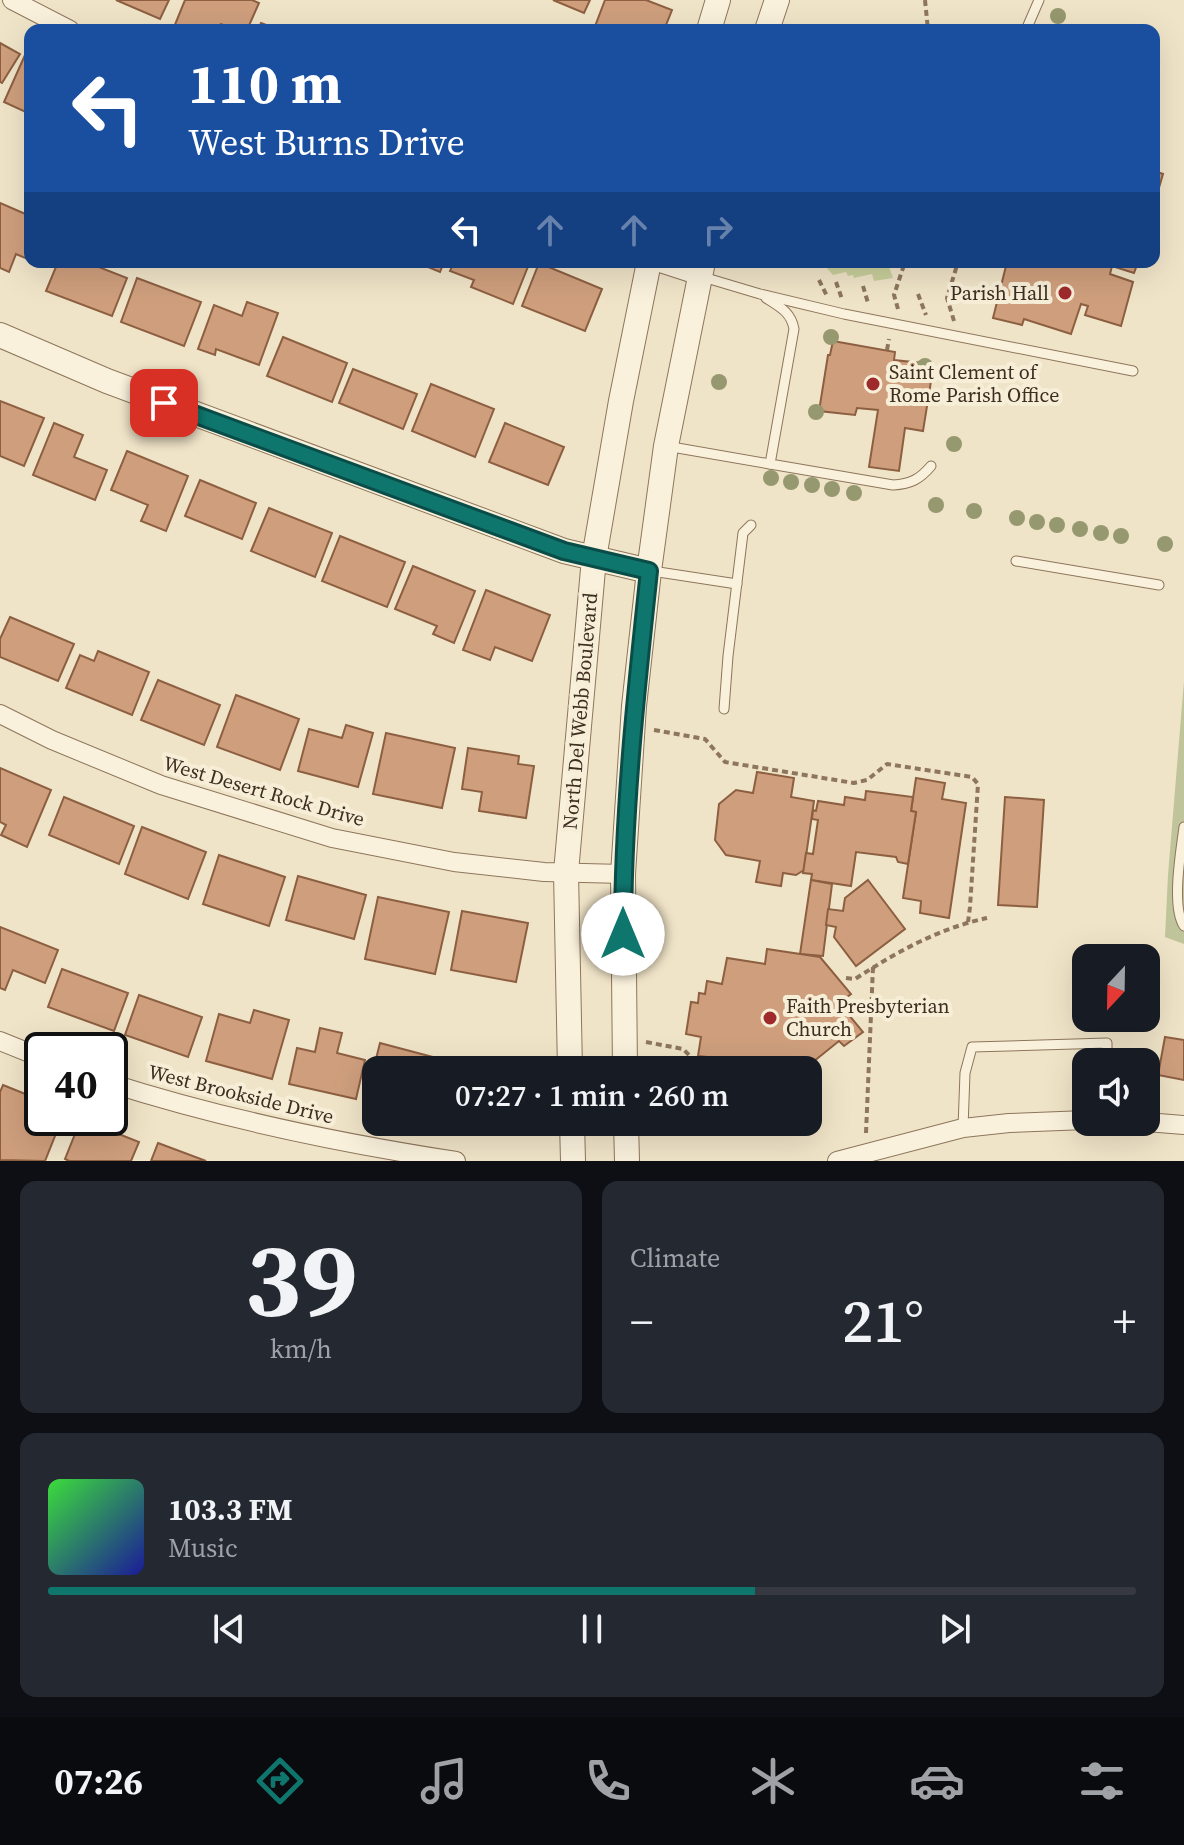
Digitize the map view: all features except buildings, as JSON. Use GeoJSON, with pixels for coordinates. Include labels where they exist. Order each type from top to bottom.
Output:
{"type":"FeatureCollection","features":[{"type":"Feature","properties":{"kind":"street"},"geometry":{"type":"LineString","coordinates":[[12,0],[58,24]]}},
{"type":"Feature","properties":{"kind":"street"},"geometry":{"type":"LineString","coordinates":[[711,24],[718,0]]}},
{"type":"Feature","properties":{"kind":"street"},"geometry":{"type":"LineString","coordinates":[[769,24],[777,0]]}},
{"type":"Feature","properties":{"kind":"street","name":"North Del Webb Boulevard"},"geometry":{"type":"LineString","coordinates":[[570,1056],[566,872],[594,558],[648,268]]}},
{"type":"Feature","properties":{"kind":"street"},"geometry":{"type":"LineString","coordinates":[[625,1056],[623,874],[634,706],[666,446],[702,269]]}},
{"type":"Feature","properties":{"kind":"street"},"geometry":{"type":"LineString","coordinates":[[0,335],[107,381],[564,551],[649,571]]}},
{"type":"Feature","properties":{"kind":"street","name":"West Desert Rock Drive"},"geometry":{"type":"LineString","coordinates":[[0,714],[52,740],[161,785],[332,838],[454,862],[544,872],[623,874]]}},
{"type":"Feature","properties":{"kind":"street"},"geometry":{"type":"LineString","coordinates":[[0,1041],[24,1051]]}},
{"type":"Feature","properties":{"kind":"street","name":"West Brookside Drive"},"geometry":{"type":"LineString","coordinates":[[128,1088],[237,1119],[456,1161]]}},
{"type":"Feature","properties":{"kind":"street"},"geometry":{"type":"LineString","coordinates":[[837,1161],[963,1128],[1072,1121]]}},
{"type":"Feature","properties":{"kind":"street"},"geometry":{"type":"LineString","coordinates":[[1160,1123],[1184,1125]]}},
{"type":"Feature","properties":{"kind":"street"},"geometry":{"type":"LineString","coordinates":[[572,1136],[573,1161]]}},
{"type":"Feature","properties":{"kind":"street"},"geometry":{"type":"LineString","coordinates":[[626,1136],[627,1161]]}},
{"type":"Feature","properties":{"kind":"lane"},"geometry":{"type":"LineString","coordinates":[[1029,24],[1039,0]]}},
{"type":"Feature","properties":{"kind":"lane"},"geometry":{"type":"LineString","coordinates":[[702,269],[760,294],[785,310],[792,319],[794,329],[770,464]]}},
{"type":"Feature","properties":{"kind":"lane"},"geometry":{"type":"LineString","coordinates":[[760,294],[844,314],[1133,371]]}},
{"type":"Feature","properties":{"kind":"lane"},"geometry":{"type":"LineString","coordinates":[[666,446],[893,485],[907,484],[920,478],[931,466]]}},
{"type":"Feature","properties":{"kind":"lane"},"geometry":{"type":"LineString","coordinates":[[724,709],[743,533],[751,525]]}},
{"type":"Feature","properties":{"kind":"lane"},"geometry":{"type":"LineString","coordinates":[[1016,561],[1159,585]]}},
{"type":"Feature","properties":{"kind":"lane"},"geometry":{"type":"LineString","coordinates":[[649,571],[737,584]]}},
{"type":"Feature","properties":{"kind":"lane"},"geometry":{"type":"LineString","coordinates":[[1184,827],[1178,912],[1184,926]]}},
{"type":"Feature","properties":{"kind":"lane"},"geometry":{"type":"LineString","coordinates":[[963,1128],[965,1073],[972,1047],[1107,1043],[1107,1048]]}},
{"type":"Feature","properties":{"kind":"path"},"geometry":{"type":"LineString","coordinates":[[925,0],[927,24]]}},
{"type":"Feature","properties":{"kind":"path"},"geometry":{"type":"LineString","coordinates":[[894,295],[903,268]]}},
{"type":"Feature","properties":{"kind":"path"},"geometry":{"type":"LineString","coordinates":[[954,320],[947,298],[956,268]]}},
{"type":"Feature","properties":{"kind":"path"},"geometry":{"type":"LineString","coordinates":[[863,286],[871,313]]}},
{"type":"Feature","properties":{"kind":"path"},"geometry":{"type":"LineString","coordinates":[[918,294],[928,321]]}},
{"type":"Feature","properties":{"kind":"path"},"geometry":{"type":"LineString","coordinates":[[653,730],[705,739],[725,762],[854,783],[867,780],[887,764],[972,777],[978,784],[968,922]]}},
{"type":"Feature","properties":{"kind":"path"},"geometry":{"type":"LineString","coordinates":[[846,978],[855,979],[908,946],[968,922],[987,918]]}},
{"type":"Feature","properties":{"kind":"path"},"geometry":{"type":"LineString","coordinates":[[866,1136],[873,967]]}},
{"type":"Feature","properties":{"kind":"path"},"geometry":{"type":"LineString","coordinates":[[644,1042],[683,1049],[690,1056]]}},
{"type":"Feature","properties":{"kind":"green space"},"geometry":{"type":"Polygon","coordinates":[[[827,268],[889,268],[893,278],[874,281],[872,274],[854,278],[846,272],[833,275],[827,268]]]}},
{"type":"Feature","properties":{"kind":"green space"},"geometry":{"type":"Polygon","coordinates":[[[1184,681],[1184,944],[1165,937],[1184,681]]]}},
{"type":"Feature","properties":{"kind":"place","name":"Parish Hall"},"geometry":{"type":"Point","coordinates":[1065,293]}},
{"type":"Feature","properties":{"kind":"place","name":"Saint Clement of Rome Parish Office"},"geometry":{"type":"Point","coordinates":[873,384]}},
{"type":"Feature","properties":{"kind":"place","name":"Faith Presbyterian Church"},"geometry":{"type":"Point","coordinates":[770,1018]}},
{"type":"Feature","properties":{"kind":"route"},"geometry":{"type":"LineString","coordinates":[[164,403],[564,551],[649,571],[634,706],[623,874],[623,934]]}}]}
